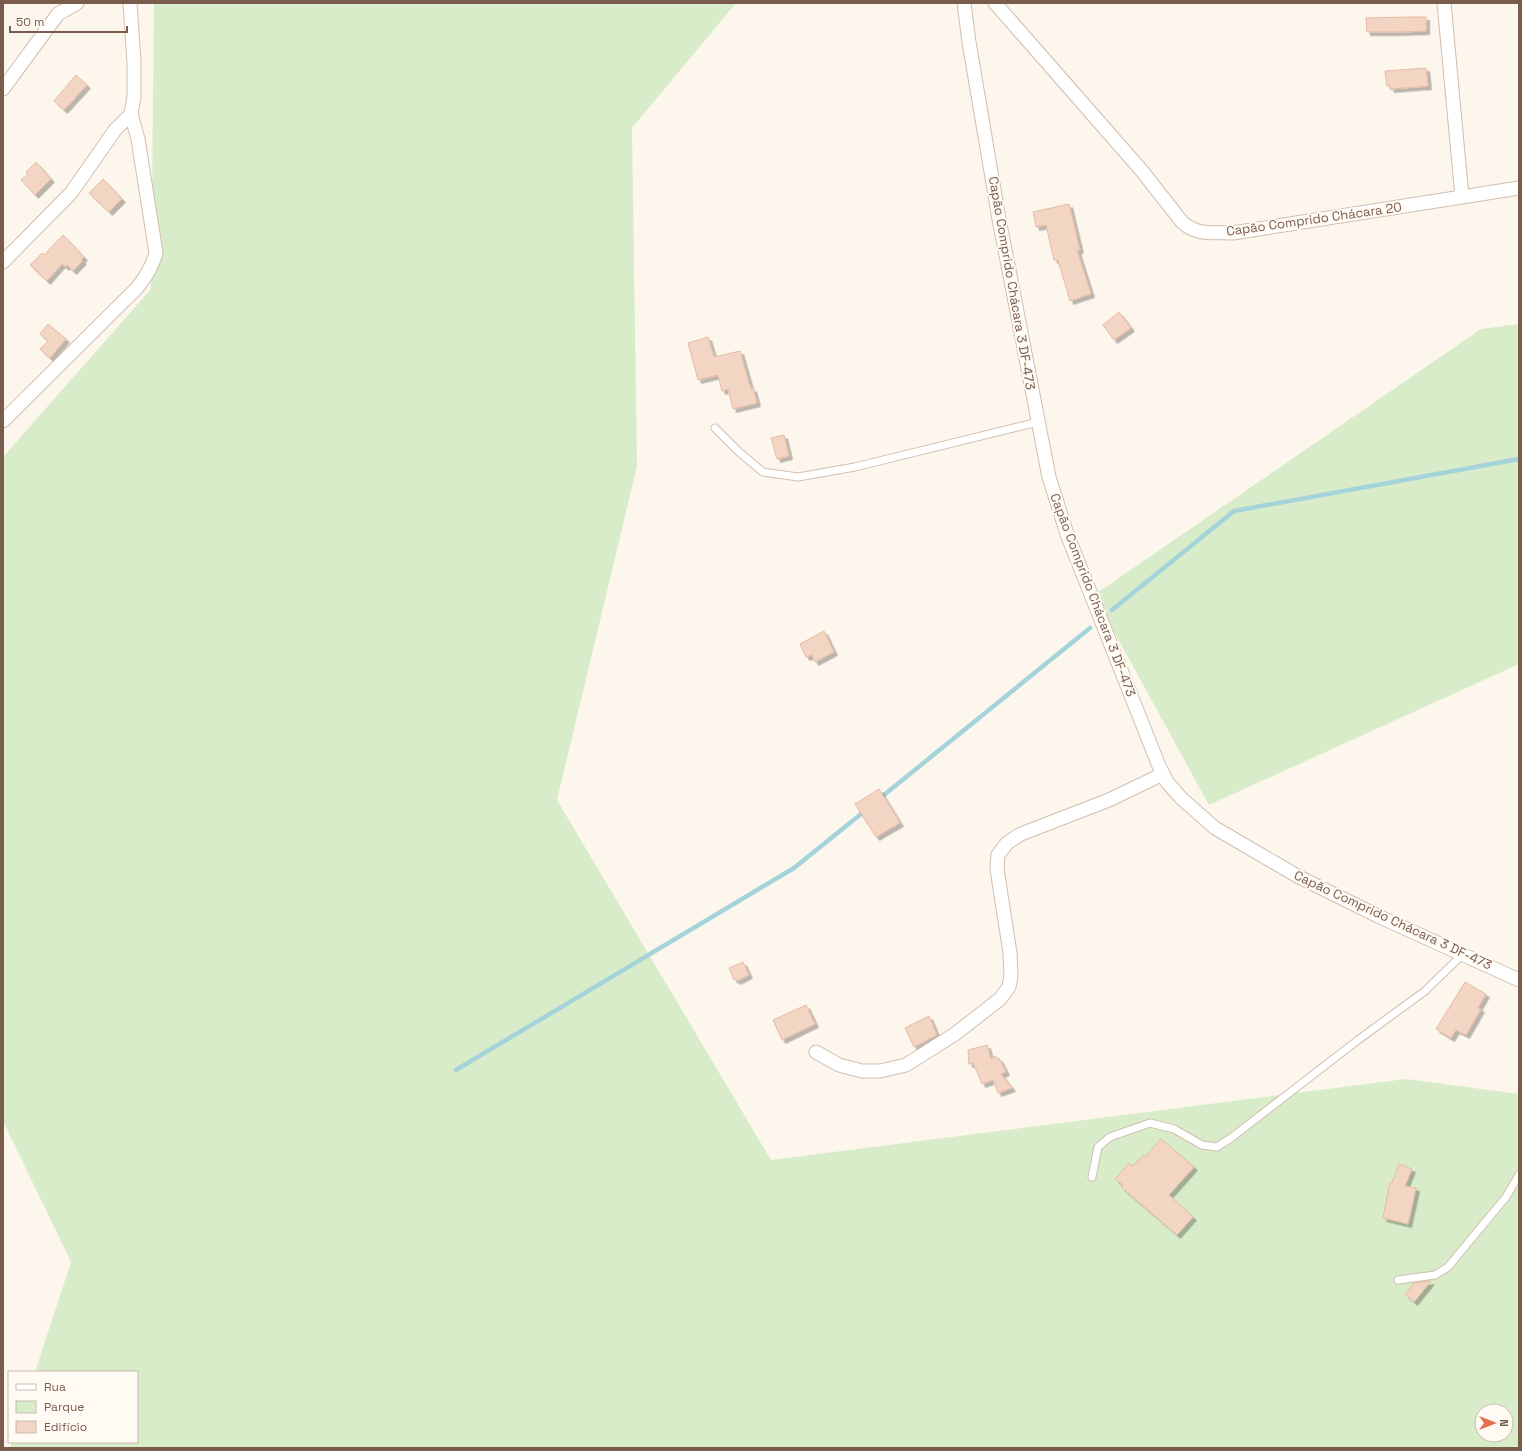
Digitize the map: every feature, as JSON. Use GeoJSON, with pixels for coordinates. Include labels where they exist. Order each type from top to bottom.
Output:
{"type":"FeatureCollection","features":[{"type":"Feature","properties":{"kind":"street"},"geometry":{"type":"LineString","coordinates":[[3,89],[58,14],[78,3]]}},
{"type":"Feature","properties":{"kind":"street"},"geometry":{"type":"LineString","coordinates":[[3,421],[137,288],[147,276],[154,263],[156,253],[138,139],[132,114],[134,97],[134,62],[130,3]]}},
{"type":"Feature","properties":{"kind":"street","name":"Capão Comprido Chácara 3 DF-473"},"geometry":{"type":"LineString","coordinates":[[964,3],[969,42],[1000,219],[1049,477],[1067,534],[1167,782],[1181,798],[1215,828],[1299,877],[1378,916],[1519,980]]}},
{"type":"Feature","properties":{"kind":"street","name":"Capão Comprido Chácara 20"},"geometry":{"type":"LineString","coordinates":[[995,3],[1142,172],[1189,229],[1198,232],[1233,233],[1519,188]]}},
{"type":"Feature","properties":{"kind":"street"},"geometry":{"type":"LineString","coordinates":[[1444,3],[1462,197]]}},
{"type":"Feature","properties":{"kind":"street"},"geometry":{"type":"LineString","coordinates":[[3,262],[71,193],[115,130],[132,114]]}},
{"type":"Feature","properties":{"kind":"street"},"geometry":{"type":"LineString","coordinates":[[816,1052],[839,1065],[862,1071],[880,1071],[906,1065],[955,1034],[1000,998],[1008,987],[1011,976],[1010,953],[997,869],[998,855],[1008,843],[1022,834],[1110,800],[1163,774]]}},
{"type":"Feature","properties":{"kind":"lane"},"geometry":{"type":"LineString","coordinates":[[715,428],[739,452],[763,472],[798,477],[855,467],[1038,422]]}},
{"type":"Feature","properties":{"kind":"lane"},"geometry":{"type":"LineString","coordinates":[[1092,1177],[1098,1147],[1110,1137],[1150,1123],[1174,1129],[1202,1145],[1218,1147],[1425,991],[1463,954]]}},
{"type":"Feature","properties":{"kind":"lane"},"geometry":{"type":"LineString","coordinates":[[1398,1280],[1435,1275],[1448,1267],[1506,1197],[1519,1176]]}},
{"type":"Feature","properties":{"kind":"green space"},"geometry":{"type":"Polygon","coordinates":[[[154,3],[736,3],[632,128],[637,466],[557,800],[771,1160],[1406,1079],[1519,1094],[1519,1448],[10,1448],[12,1443],[138,1443],[138,1371],[35,1371],[71,1262],[3,1121],[3,457],[151,289],[154,3]]]}},
{"type":"Feature","properties":{"kind":"green space"},"geometry":{"type":"Polygon","coordinates":[[[1519,324],[1519,664],[1209,805],[1094,595],[1481,329],[1519,324]]]}},
{"type":"Feature","properties":{"kind":"building"},"geometry":{"type":"Polygon","coordinates":[[[1426,17],[1426,31],[1367,32],[1366,18],[1426,17]]]}},
{"type":"Feature","properties":{"kind":"building"},"geometry":{"type":"Polygon","coordinates":[[[1426,68],[1428,86],[1391,89],[1390,86],[1387,86],[1385,71],[1426,68]]]}},
{"type":"Feature","properties":{"kind":"building"},"geometry":{"type":"Polygon","coordinates":[[[76,75],[87,85],[64,110],[54,101],[76,75]]]}},
{"type":"Feature","properties":{"kind":"building"},"geometry":{"type":"Polygon","coordinates":[[[36,162],[51,179],[35,195],[21,180],[28,174],[26,172],[36,162]]]}},
{"type":"Feature","properties":{"kind":"building"},"geometry":{"type":"Polygon","coordinates":[[[103,179],[122,199],[109,212],[89,193],[103,179]]]}},
{"type":"Feature","properties":{"kind":"building"},"geometry":{"type":"Polygon","coordinates":[[[1069,204],[1080,250],[1077,250],[1091,294],[1070,301],[1058,260],[1054,260],[1046,225],[1036,227],[1033,212],[1069,204]]]}},
{"type":"Feature","properties":{"kind":"building"},"geometry":{"type":"Polygon","coordinates":[[[63,235],[84,257],[81,260],[83,261],[73,271],[67,265],[66,267],[62,264],[47,281],[30,265],[42,253],[44,255],[63,235]]]}},
{"type":"Feature","properties":{"kind":"building"},"geometry":{"type":"Polygon","coordinates":[[[1119,312],[1131,328],[1114,340],[1103,325],[1119,312]]]}},
{"type":"Feature","properties":{"kind":"building"},"geometry":{"type":"Polygon","coordinates":[[[48,324],[66,339],[50,358],[40,349],[48,341],[40,334],[48,324]]]}},
{"type":"Feature","properties":{"kind":"building"},"geometry":{"type":"Polygon","coordinates":[[[708,337],[714,357],[740,351],[751,389],[753,388],[757,403],[733,409],[728,389],[722,391],[718,375],[698,380],[688,343],[708,337]]]}},
{"type":"Feature","properties":{"kind":"building"},"geometry":{"type":"Polygon","coordinates":[[[784,435],[789,456],[777,459],[771,438],[784,435]]]}},
{"type":"Feature","properties":{"kind":"building"},"geometry":{"type":"Polygon","coordinates":[[[824,631],[834,652],[815,662],[812,655],[806,657],[800,644],[824,631]]]}},
{"type":"Feature","properties":{"kind":"building"},"geometry":{"type":"Polygon","coordinates":[[[879,789],[900,823],[876,837],[855,804],[879,789]]]}},
{"type":"Feature","properties":{"kind":"building"},"geometry":{"type":"Polygon","coordinates":[[[743,962],[749,975],[737,981],[736,979],[734,980],[729,968],[743,962]]]}},
{"type":"Feature","properties":{"kind":"building"},"geometry":{"type":"Polygon","coordinates":[[[1465,982],[1486,994],[1478,1008],[1481,1009],[1466,1035],[1456,1030],[1451,1038],[1436,1029],[1465,982]]]}},
{"type":"Feature","properties":{"kind":"building"},"geometry":{"type":"Polygon","coordinates":[[[806,1005],[815,1024],[782,1040],[773,1020],[806,1005]]]}},
{"type":"Feature","properties":{"kind":"building"},"geometry":{"type":"Polygon","coordinates":[[[929,1016],[937,1035],[914,1047],[905,1028],[929,1016]]]}},
{"type":"Feature","properties":{"kind":"building"},"geometry":{"type":"Polygon","coordinates":[[[987,1045],[991,1059],[996,1056],[998,1059],[999,1058],[1006,1072],[1001,1074],[1012,1088],[998,1093],[993,1080],[982,1084],[973,1063],[969,1064],[968,1050],[987,1045]]]}},
{"type":"Feature","properties":{"kind":"building"},"geometry":{"type":"Polygon","coordinates":[[[1161,1139],[1194,1167],[1169,1195],[1193,1217],[1177,1235],[1121,1187],[1123,1185],[1115,1179],[1129,1163],[1133,1166],[1143,1155],[1145,1157],[1161,1139]]]}},
{"type":"Feature","properties":{"kind":"building"},"geometry":{"type":"Polygon","coordinates":[[[1399,1164],[1412,1169],[1405,1186],[1416,1188],[1408,1224],[1383,1218],[1390,1182],[1392,1183],[1399,1164]]]}},
{"type":"Feature","properties":{"kind":"building"},"geometry":{"type":"Polygon","coordinates":[[[1431,1281],[1414,1302],[1405,1294],[1414,1283],[1431,1281]]]}},
{"type":"Feature","properties":{"kind":"waterway"},"geometry":{"type":"LineString","coordinates":[[1112,610],[1234,511],[1519,459]]}},
{"type":"Feature","properties":{"kind":"waterway"},"geometry":{"type":"LineString","coordinates":[[879,799],[1090,628]]}},
{"type":"Feature","properties":{"kind":"waterway"},"geometry":{"type":"LineString","coordinates":[[456,1070],[794,868],[866,810]]}}]}
